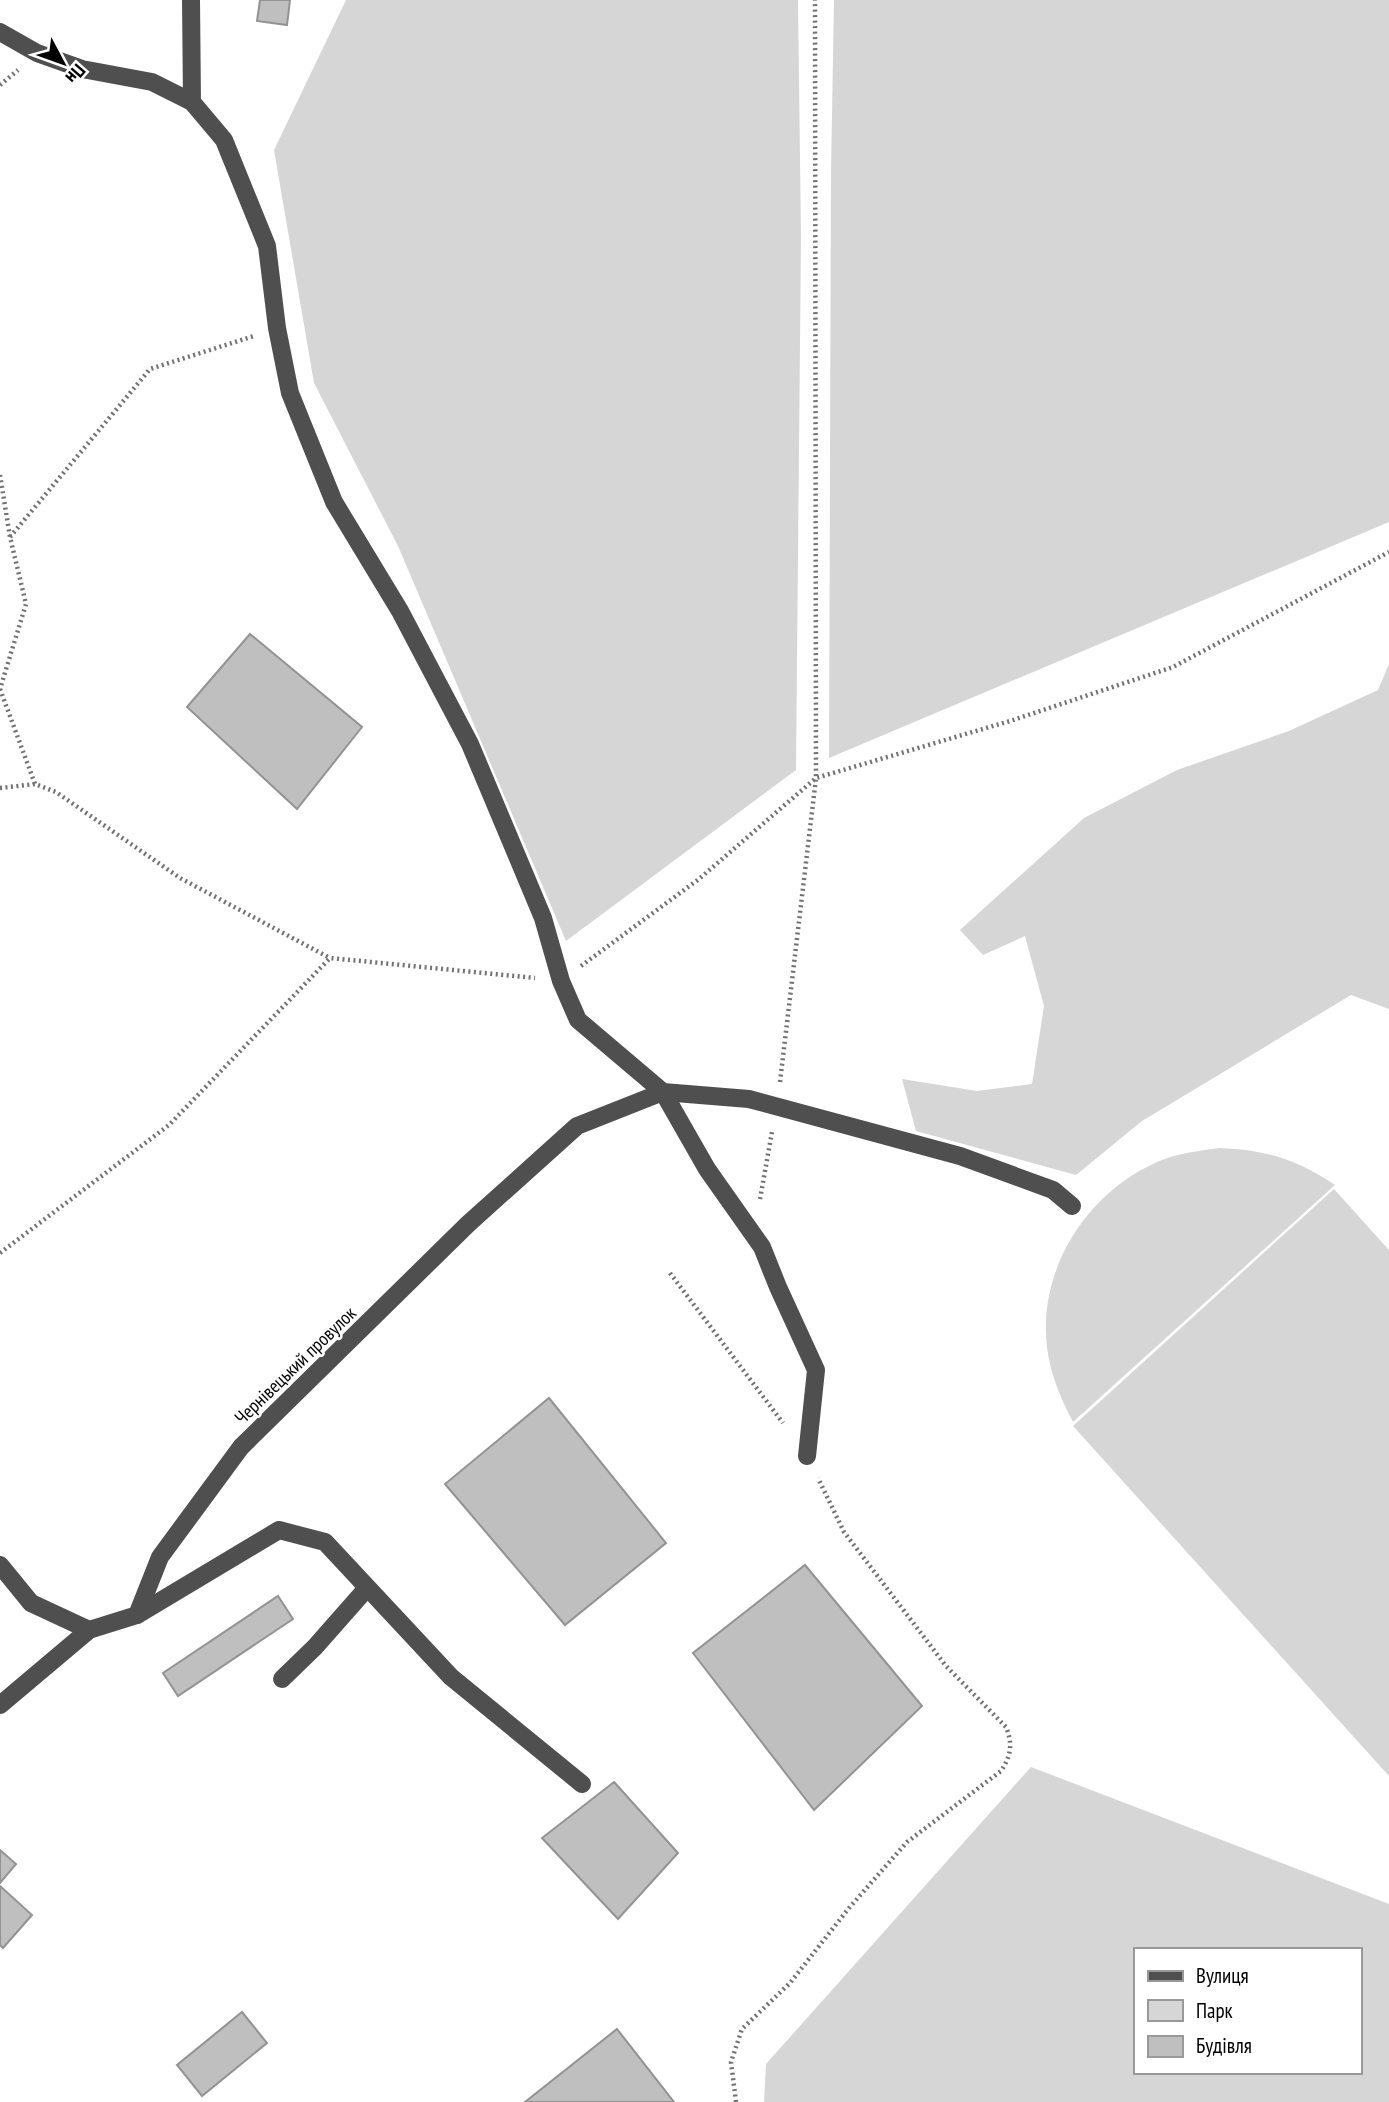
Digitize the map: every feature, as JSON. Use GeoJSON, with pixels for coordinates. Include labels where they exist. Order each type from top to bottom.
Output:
{"type":"FeatureCollection","features":[{"type":"Feature","properties":{"kind":"street"},"geometry":{"type":"LineString","coordinates":[[191,0],[192,102]]}},
{"type":"Feature","properties":{"kind":"street"},"geometry":{"type":"LineString","coordinates":[[0,32],[37,53],[82,69],[152,82],[192,102],[224,140],[267,246],[277,328],[290,393],[334,502],[400,611],[470,744],[543,918],[561,981],[578,1020],[663,1092],[707,1169],[762,1247],[816,1370],[807,1456]]}},
{"type":"Feature","properties":{"kind":"street"},"geometry":{"type":"LineString","coordinates":[[663,1092],[749,1099],[960,1156],[1052,1190],[1072,1206]]}},
{"type":"Feature","properties":{"kind":"street","name":"Чернівецький провулок"},"geometry":{"type":"LineString","coordinates":[[137,1615],[160,1557],[241,1447],[468,1224],[577,1126],[663,1092]]}},
{"type":"Feature","properties":{"kind":"street"},"geometry":{"type":"LineString","coordinates":[[0,1705],[89,1630],[137,1615],[279,1530],[325,1542],[451,1677],[582,1784]]}},
{"type":"Feature","properties":{"kind":"street"},"geometry":{"type":"LineString","coordinates":[[0,1565],[31,1603],[89,1630]]}},
{"type":"Feature","properties":{"kind":"street"},"geometry":{"type":"LineString","coordinates":[[282,1679],[315,1647],[367,1588]]}},
{"type":"Feature","properties":{"kind":"path"},"geometry":{"type":"LineString","coordinates":[[754,1235],[777,1107],[816,778],[815,0]]}},
{"type":"Feature","properties":{"kind":"path"},"geometry":{"type":"LineString","coordinates":[[10,537],[150,369],[277,328]]}},
{"type":"Feature","properties":{"kind":"path"},"geometry":{"type":"LineString","coordinates":[[0,475],[10,537],[26,604],[0,689],[35,784]]}},
{"type":"Feature","properties":{"kind":"path"},"geometry":{"type":"LineString","coordinates":[[0,788],[35,784],[57,792],[180,878],[330,958],[561,981],[699,879],[816,778],[1010,721],[1173,667],[1389,552]]}},
{"type":"Feature","properties":{"kind":"path"},"geometry":{"type":"LineString","coordinates":[[0,1253],[169,1125],[330,958]]}},
{"type":"Feature","properties":{"kind":"path"},"geometry":{"type":"LineString","coordinates":[[670,1273],[807,1456],[844,1532],[946,1666],[1006,1727],[1011,1750],[1001,1771],[907,1842],[849,1908],[790,1983],[742,2029],[731,2062],[736,2102]]}},
{"type":"Feature","properties":{"kind":"green space"},"geometry":{"type":"Polygon","coordinates":[[[346,0],[798,0],[801,237],[796,770],[566,941],[398,546],[314,383],[274,150],[346,0]]]}},
{"type":"Feature","properties":{"kind":"green space"},"geometry":{"type":"Polygon","coordinates":[[[834,0],[1389,0],[1389,522],[829,758],[834,0]]]}},
{"type":"Feature","properties":{"kind":"green space"},"geometry":{"type":"Polygon","coordinates":[[[1389,664],[1389,1009],[1351,995],[1142,1121],[1076,1175],[916,1131],[902,1079],[977,1091],[1032,1084],[1044,1006],[1025,936],[983,955],[960,930],[1084,818],[1177,770],[1289,731],[1378,690],[1389,664]]]}},
{"type":"Feature","properties":{"kind":"green space"},"geometry":{"type":"Polygon","coordinates":[[[1220,1148],[1252,1151],[1294,1162],[1335,1185],[1073,1422],[1053,1375],[1046,1336],[1047,1305],[1067,1246],[1084,1220],[1105,1197],[1129,1177],[1172,1156],[1220,1148]]]}},
{"type":"Feature","properties":{"kind":"green space"},"geometry":{"type":"Polygon","coordinates":[[[1334,1189],[1389,1250],[1389,1776],[1073,1426],[1334,1189]]]}},
{"type":"Feature","properties":{"kind":"green space"},"geometry":{"type":"Polygon","coordinates":[[[1031,1767],[1389,1904],[1389,2102],[764,2102],[766,2064],[1031,1767]]]}},
{"type":"Feature","properties":{"kind":"building"},"geometry":{"type":"Polygon","coordinates":[[[260,0],[290,0],[287,25],[257,21],[260,0]]]}},
{"type":"Feature","properties":{"kind":"building"},"geometry":{"type":"Polygon","coordinates":[[[250,634],[362,727],[297,809],[187,707],[250,634]]]}},
{"type":"Feature","properties":{"kind":"building"},"geometry":{"type":"Polygon","coordinates":[[[549,1398],[666,1543],[565,1625],[445,1484],[549,1398]]]}},
{"type":"Feature","properties":{"kind":"building"},"geometry":{"type":"Polygon","coordinates":[[[805,1565],[922,1706],[814,1810],[693,1653],[805,1565]]]}},
{"type":"Feature","properties":{"kind":"building"},"geometry":{"type":"Polygon","coordinates":[[[278,1596],[293,1619],[178,1696],[163,1673],[278,1596]]]}},
{"type":"Feature","properties":{"kind":"building"},"geometry":{"type":"Polygon","coordinates":[[[614,1782],[678,1853],[618,1919],[542,1838],[614,1782]]]}},
{"type":"Feature","properties":{"kind":"building"},"geometry":{"type":"Polygon","coordinates":[[[0,1850],[16,1864],[0,1883],[0,1850]]]}},
{"type":"Feature","properties":{"kind":"building"},"geometry":{"type":"Polygon","coordinates":[[[0,1886],[32,1915],[3,1948],[0,1945],[0,1886]]]}},
{"type":"Feature","properties":{"kind":"building"},"geometry":{"type":"Polygon","coordinates":[[[242,2012],[267,2043],[202,2096],[177,2065],[242,2012]]]}},
{"type":"Feature","properties":{"kind":"building"},"geometry":{"type":"Polygon","coordinates":[[[617,2029],[674,2102],[525,2102],[617,2029]]]}}]}
